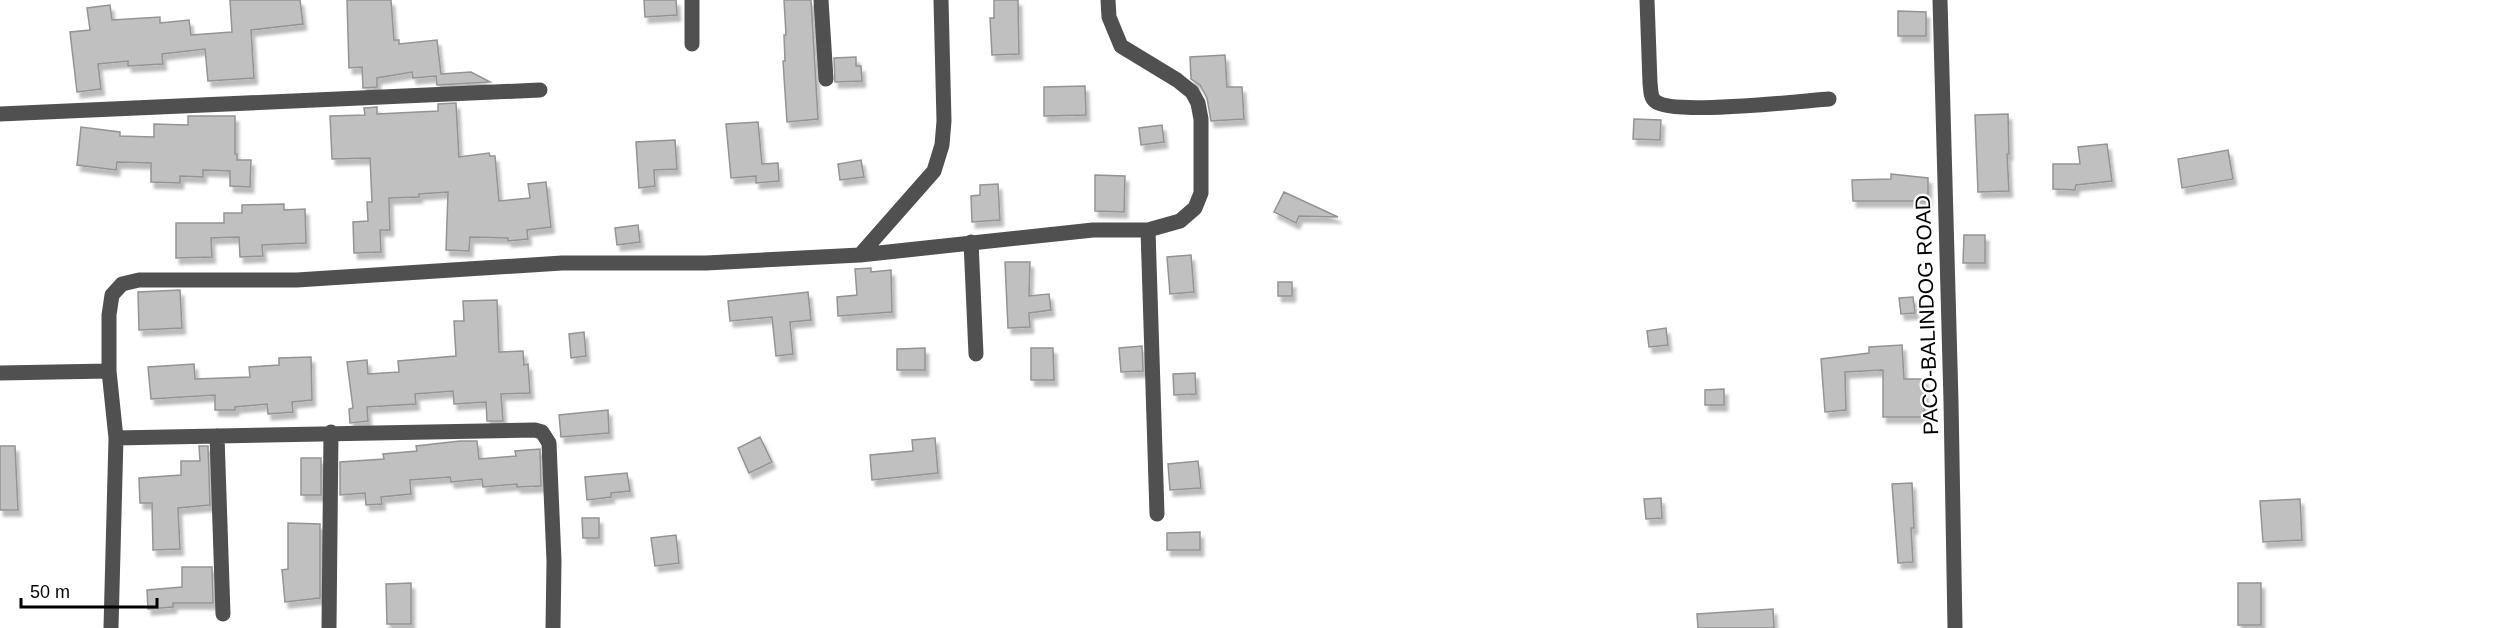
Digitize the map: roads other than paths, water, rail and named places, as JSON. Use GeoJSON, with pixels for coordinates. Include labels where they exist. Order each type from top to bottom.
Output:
{"type":"FeatureCollection","features":[{"type":"Feature","properties":{"kind":"street"},"geometry":{"type":"LineString","coordinates":[[692,0],[692,44]]}},
{"type":"Feature","properties":{"kind":"street"},"geometry":{"type":"LineString","coordinates":[[821,0],[826,79]]}},
{"type":"Feature","properties":{"kind":"street"},"geometry":{"type":"LineString","coordinates":[[860,255],[934,171],[942,145],[944,121],[941,0]]}},
{"type":"Feature","properties":{"kind":"street"},"geometry":{"type":"LineString","coordinates":[[111,628],[116,438],[109,371],[109,315],[112,295],[122,284],[139,280],[297,280],[562,263],[706,262],[860,255],[1093,230],[1148,230],[1180,221],[1195,208],[1200,199],[1201,119],[1198,104],[1192,92],[1121,46],[1109,17],[1108,0]]}},
{"type":"Feature","properties":{"kind":"street"},"geometry":{"type":"LineString","coordinates":[[1647,0],[1650,84],[1655,102],[1671,107],[1759,105],[1828,99]]}},
{"type":"Feature","properties":{"kind":"street","name":"PACO-BALINDOG ROAD"},"geometry":{"type":"LineString","coordinates":[[1940,0],[1955,628]]}},
{"type":"Feature","properties":{"kind":"street"},"geometry":{"type":"LineString","coordinates":[[0,114],[540,90]]}},
{"type":"Feature","properties":{"kind":"street"},"geometry":{"type":"LineString","coordinates":[[1148,230],[1157,514]]}},
{"type":"Feature","properties":{"kind":"street"},"geometry":{"type":"LineString","coordinates":[[971,242],[976,354]]}},
{"type":"Feature","properties":{"kind":"street"},"geometry":{"type":"LineString","coordinates":[[0,373],[109,371]]}},
{"type":"Feature","properties":{"kind":"street"},"geometry":{"type":"LineString","coordinates":[[116,438],[535,429],[542,432],[549,443],[554,561],[553,628]]}},
{"type":"Feature","properties":{"kind":"street"},"geometry":{"type":"LineString","coordinates":[[329,628],[331,432]]}},
{"type":"Feature","properties":{"kind":"street"},"geometry":{"type":"LineString","coordinates":[[217,436],[223,614]]}}]}
